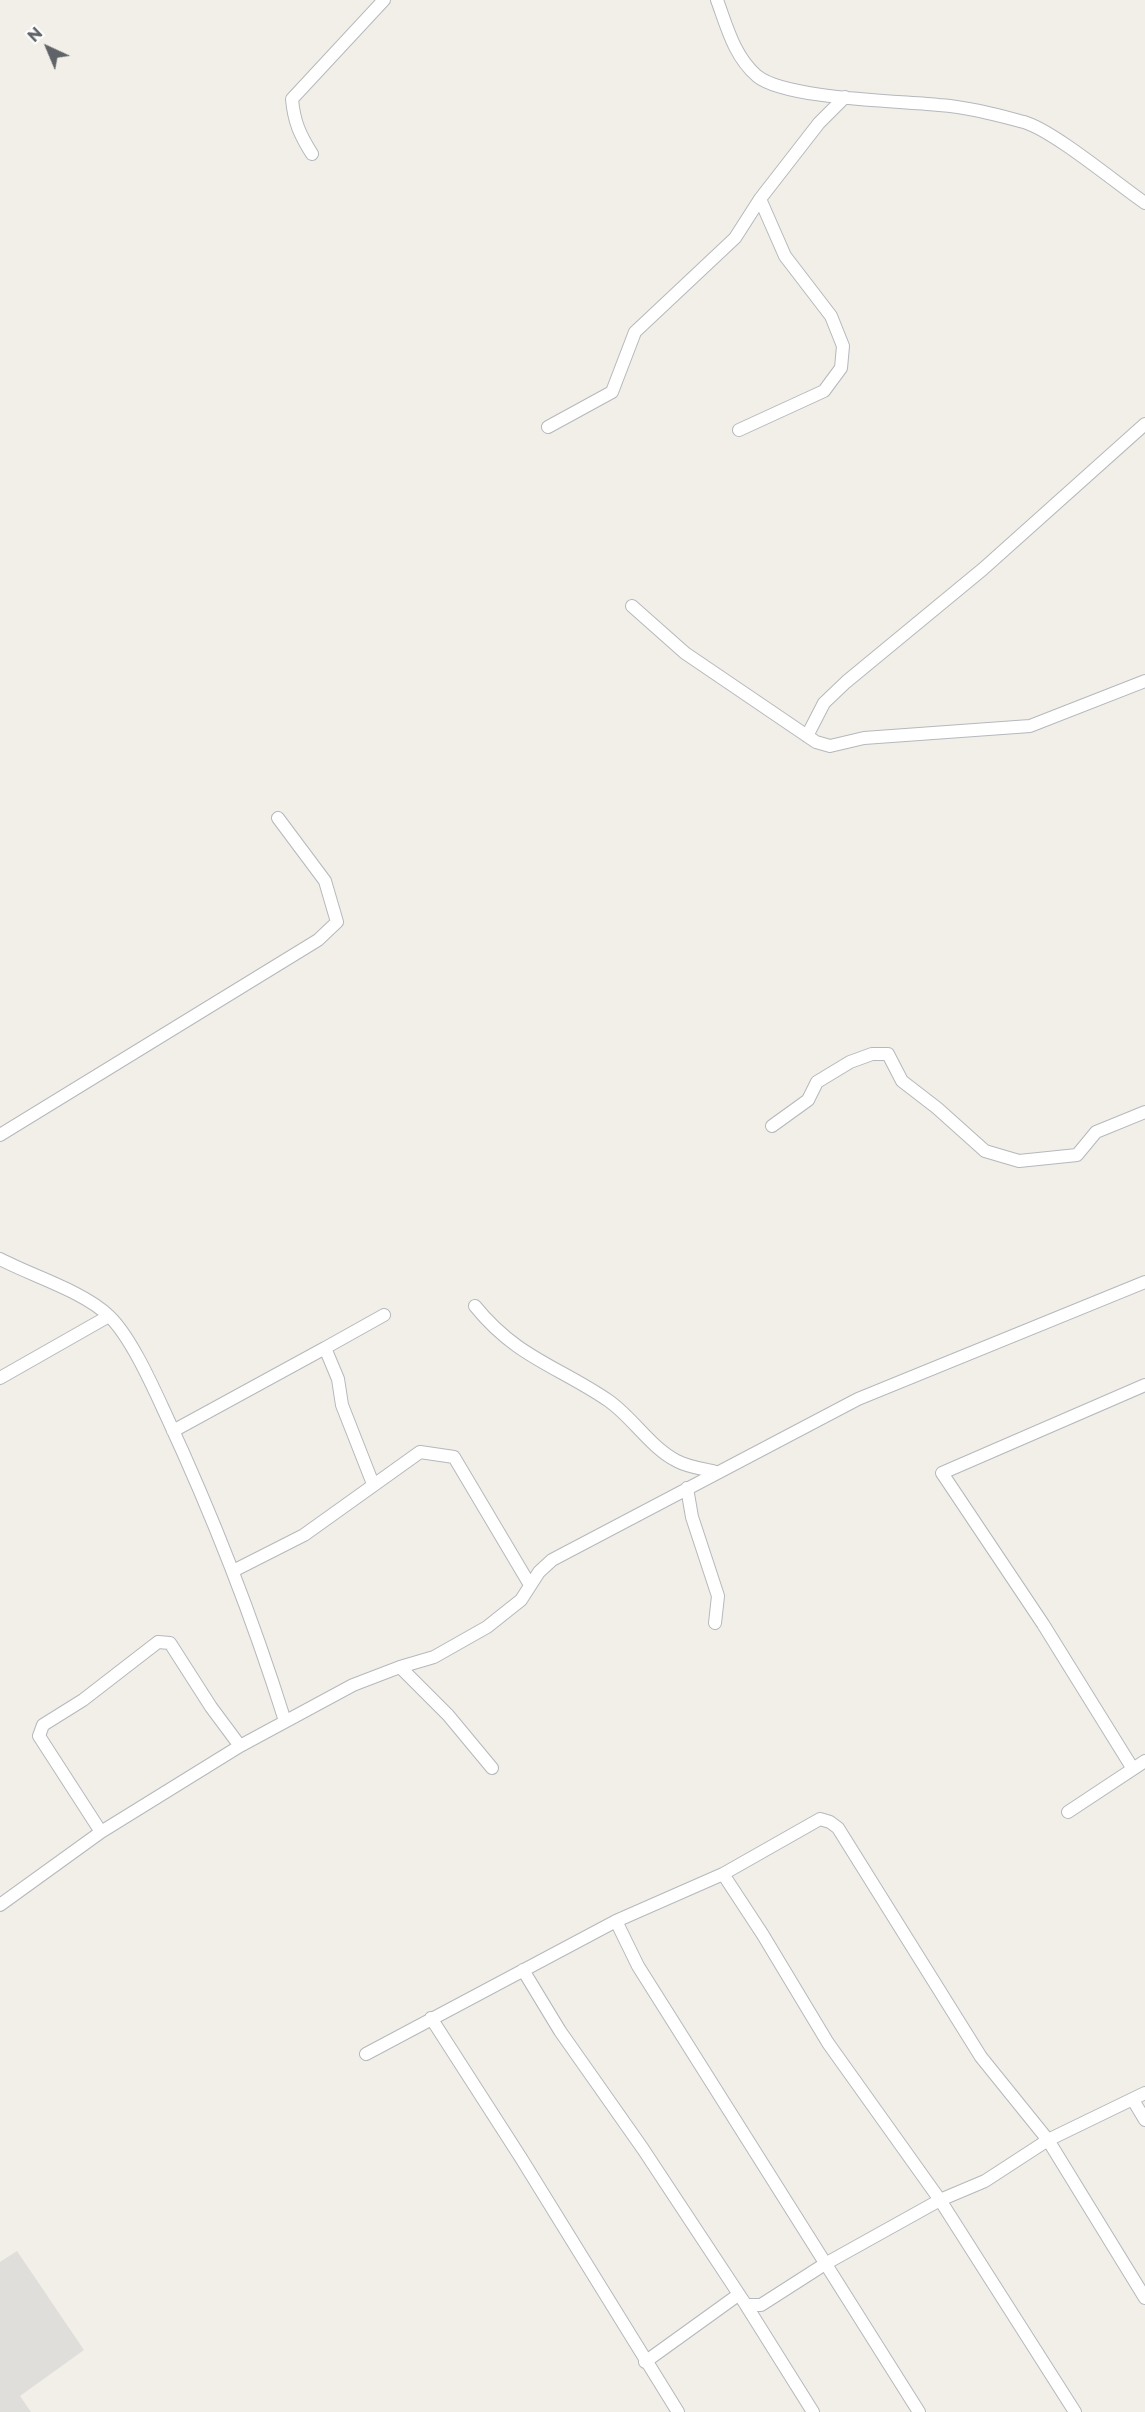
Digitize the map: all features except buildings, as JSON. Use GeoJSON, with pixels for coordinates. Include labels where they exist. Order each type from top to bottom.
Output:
{"type":"FeatureCollection","features":[{"type":"Feature","properties":{"kind":"street"},"geometry":{"type":"LineString","coordinates":[[312,154],[299,133],[294,118],[292,99],[384,0]]}},
{"type":"Feature","properties":{"kind":"street"},"geometry":{"type":"LineString","coordinates":[[717,0],[735,50],[758,77],[774,86],[845,97],[940,105],[1027,123],[1145,203]]}},
{"type":"Feature","properties":{"kind":"street"},"geometry":{"type":"LineString","coordinates":[[548,427],[612,392],[635,332],[727,246],[746,224],[760,199],[819,123],[845,97]]}},
{"type":"Feature","properties":{"kind":"street"},"geometry":{"type":"LineString","coordinates":[[739,430],[824,391],[841,368],[843,346],[831,316],[785,256],[760,199]]}},
{"type":"Feature","properties":{"kind":"street"},"geometry":{"type":"LineString","coordinates":[[807,736],[824,704],[846,682],[983,569],[1145,423]]}},
{"type":"Feature","properties":{"kind":"street"},"geometry":{"type":"LineString","coordinates":[[632,606],[685,652],[816,742],[830,746],[864,738],[1030,726],[1145,681]]}},
{"type":"Feature","properties":{"kind":"street"},"geometry":{"type":"LineString","coordinates":[[0,1136],[318,940],[337,922],[325,880],[278,818]]}},
{"type":"Feature","properties":{"kind":"street"},"geometry":{"type":"LineString","coordinates":[[772,1126],[808,1100],[817,1082],[850,1062],[872,1054],[888,1054],[902,1081],[937,1108],[984,1151],[1019,1161],[1077,1155],[1096,1132],[1145,1112]]}},
{"type":"Feature","properties":{"kind":"street"},"geometry":{"type":"LineString","coordinates":[[0,1259],[83,1299],[110,1316],[143,1366],[233,1571],[260,1641],[285,1721]]}},
{"type":"Feature","properties":{"kind":"street"},"geometry":{"type":"LineString","coordinates":[[0,1905],[101,1832],[240,1746],[353,1685],[400,1666],[434,1657],[487,1627],[521,1600],[530,1585],[552,1560],[858,1399],[1145,1282]]}},
{"type":"Feature","properties":{"kind":"street"},"geometry":{"type":"LineString","coordinates":[[475,1306],[493,1328],[526,1354],[608,1400],[636,1423],[660,1450],[678,1462],[716,1472]]}},
{"type":"Feature","properties":{"kind":"street"},"geometry":{"type":"LineString","coordinates":[[173,1431],[384,1315]]}},
{"type":"Feature","properties":{"kind":"street"},"geometry":{"type":"LineString","coordinates":[[0,1378],[110,1316]]}},
{"type":"Feature","properties":{"kind":"street"},"geometry":{"type":"LineString","coordinates":[[325,1348],[338,1380],[342,1405],[373,1484]]}},
{"type":"Feature","properties":{"kind":"street"},"geometry":{"type":"LineString","coordinates":[[1133,1769],[1043,1624],[942,1473],[1145,1385]]}},
{"type":"Feature","properties":{"kind":"street"},"geometry":{"type":"LineString","coordinates":[[233,1571],[304,1534],[420,1452],[454,1457],[530,1585]]}},
{"type":"Feature","properties":{"kind":"street"},"geometry":{"type":"LineString","coordinates":[[687,1488],[692,1517],[718,1596],[715,1623]]}},
{"type":"Feature","properties":{"kind":"street"},"geometry":{"type":"LineString","coordinates":[[101,1832],[39,1736],[43,1725],[83,1700],[158,1642],[170,1643],[211,1707],[240,1746]]}},
{"type":"Feature","properties":{"kind":"street"},"geometry":{"type":"LineString","coordinates":[[400,1666],[448,1715],[492,1768]]}},
{"type":"Feature","properties":{"kind":"street"},"geometry":{"type":"LineString","coordinates":[[1068,1812],[1145,1761]]}},
{"type":"Feature","properties":{"kind":"street"},"geometry":{"type":"LineString","coordinates":[[366,2054],[616,1920],[723,1874],[820,1819],[830,1822],[838,1828],[981,2058],[1048,2140],[1145,2298]]}},
{"type":"Feature","properties":{"kind":"street"},"geometry":{"type":"LineString","coordinates":[[723,1874],[828,2043],[940,2200],[1075,2412]]}},
{"type":"Feature","properties":{"kind":"street"},"geometry":{"type":"LineString","coordinates":[[616,1920],[638,1966],[919,2412]]}},
{"type":"Feature","properties":{"kind":"street"},"geometry":{"type":"LineString","coordinates":[[523,1970],[560,2031],[637,2140],[813,2412]]}},
{"type":"Feature","properties":{"kind":"street"},"geometry":{"type":"LineString","coordinates":[[430,2018],[521,2158],[678,2412]]}},
{"type":"Feature","properties":{"kind":"street"},"geometry":{"type":"LineString","coordinates":[[746,2306],[760,2305],[825,2264],[940,2200],[985,2181],[1048,2140],[1145,2093]]}},
{"type":"Feature","properties":{"kind":"street"},"geometry":{"type":"LineString","coordinates":[[1132,2100],[1145,2120]]}},
{"type":"Feature","properties":{"kind":"street"},"geometry":{"type":"LineString","coordinates":[[645,2362],[738,2295]]}},
{"type":"Feature","properties":{"kind":"shaded area"},"geometry":{"type":"Polygon","coordinates":[[[17,2251],[84,2350],[20,2396],[31,2412],[0,2412],[0,2262],[17,2251]]]}}]}
